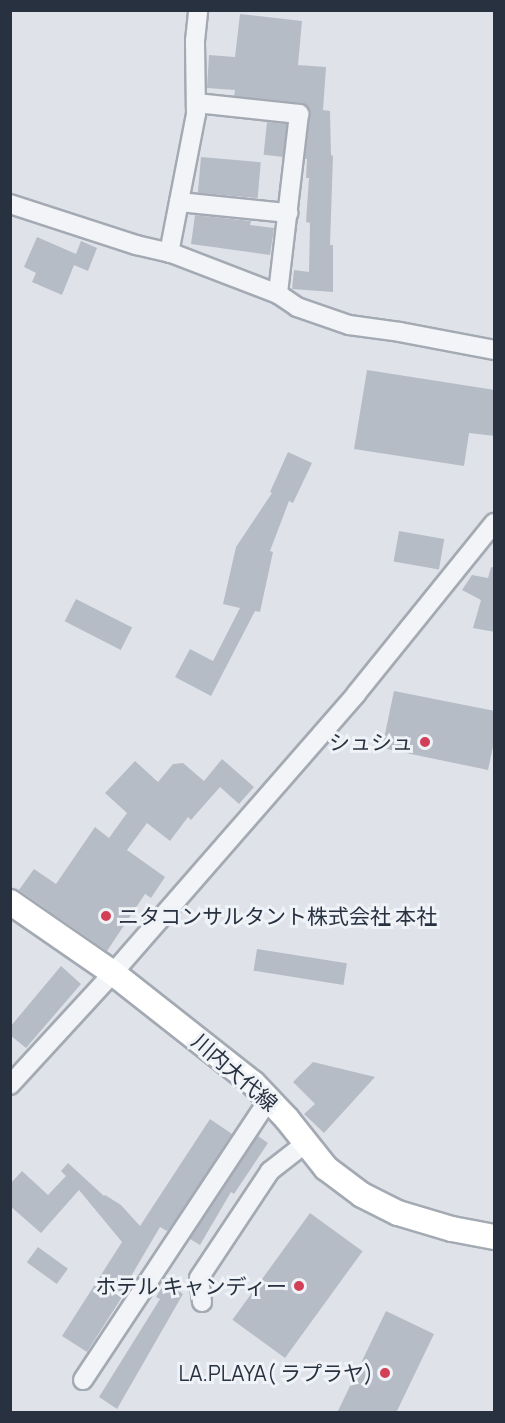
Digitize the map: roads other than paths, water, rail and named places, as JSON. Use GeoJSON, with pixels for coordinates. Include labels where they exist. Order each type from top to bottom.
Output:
{"type":"FeatureCollection","features":[{"type":"Feature","properties":{"kind":"main road","name":"川内大代線"},"geometry":{"type":"LineString","coordinates":[[10,902],[112,973],[236,1069],[269,1099],[326,1168],[362,1195],[398,1213],[452,1229],[495,1237]]}},
{"type":"Feature","properties":{"kind":"street"},"geometry":{"type":"LineString","coordinates":[[169,253],[196,103],[195,41],[198,10]]}},
{"type":"Feature","properties":{"kind":"street"},"geometry":{"type":"LineString","coordinates":[[196,103],[299,114],[278,294]]}},
{"type":"Feature","properties":{"kind":"street"},"geometry":{"type":"LineString","coordinates":[[179,202],[288,213]]}},
{"type":"Feature","properties":{"kind":"street"},"geometry":{"type":"LineString","coordinates":[[10,204],[136,245],[169,253],[278,294],[297,307],[349,325],[495,350]]}},
{"type":"Feature","properties":{"kind":"street"},"geometry":{"type":"LineString","coordinates":[[10,1085],[112,973],[356,693],[495,523]]}},
{"type":"Feature","properties":{"kind":"street"},"geometry":{"type":"LineString","coordinates":[[83,1380],[269,1099]]}},
{"type":"Feature","properties":{"kind":"street"},"geometry":{"type":"LineString","coordinates":[[202,1302],[199,1278],[270,1171],[306,1143]]}},
{"type":"Feature","properties":{"kind":"place","name":"シュシュ"},"geometry":{"type":"Point","coordinates":[425,742]}},
{"type":"Feature","properties":{"kind":"place","name":"ニタコンサルタント株式会社 本社"},"geometry":{"type":"Point","coordinates":[106,916]}},
{"type":"Feature","properties":{"kind":"place","name":"ホテル キャンディー"},"geometry":{"type":"Point","coordinates":[299,1286]}},
{"type":"Feature","properties":{"kind":"place","name":"LA.PLAYA( ラプラヤ)"},"geometry":{"type":"Point","coordinates":[385,1373]}}]}
